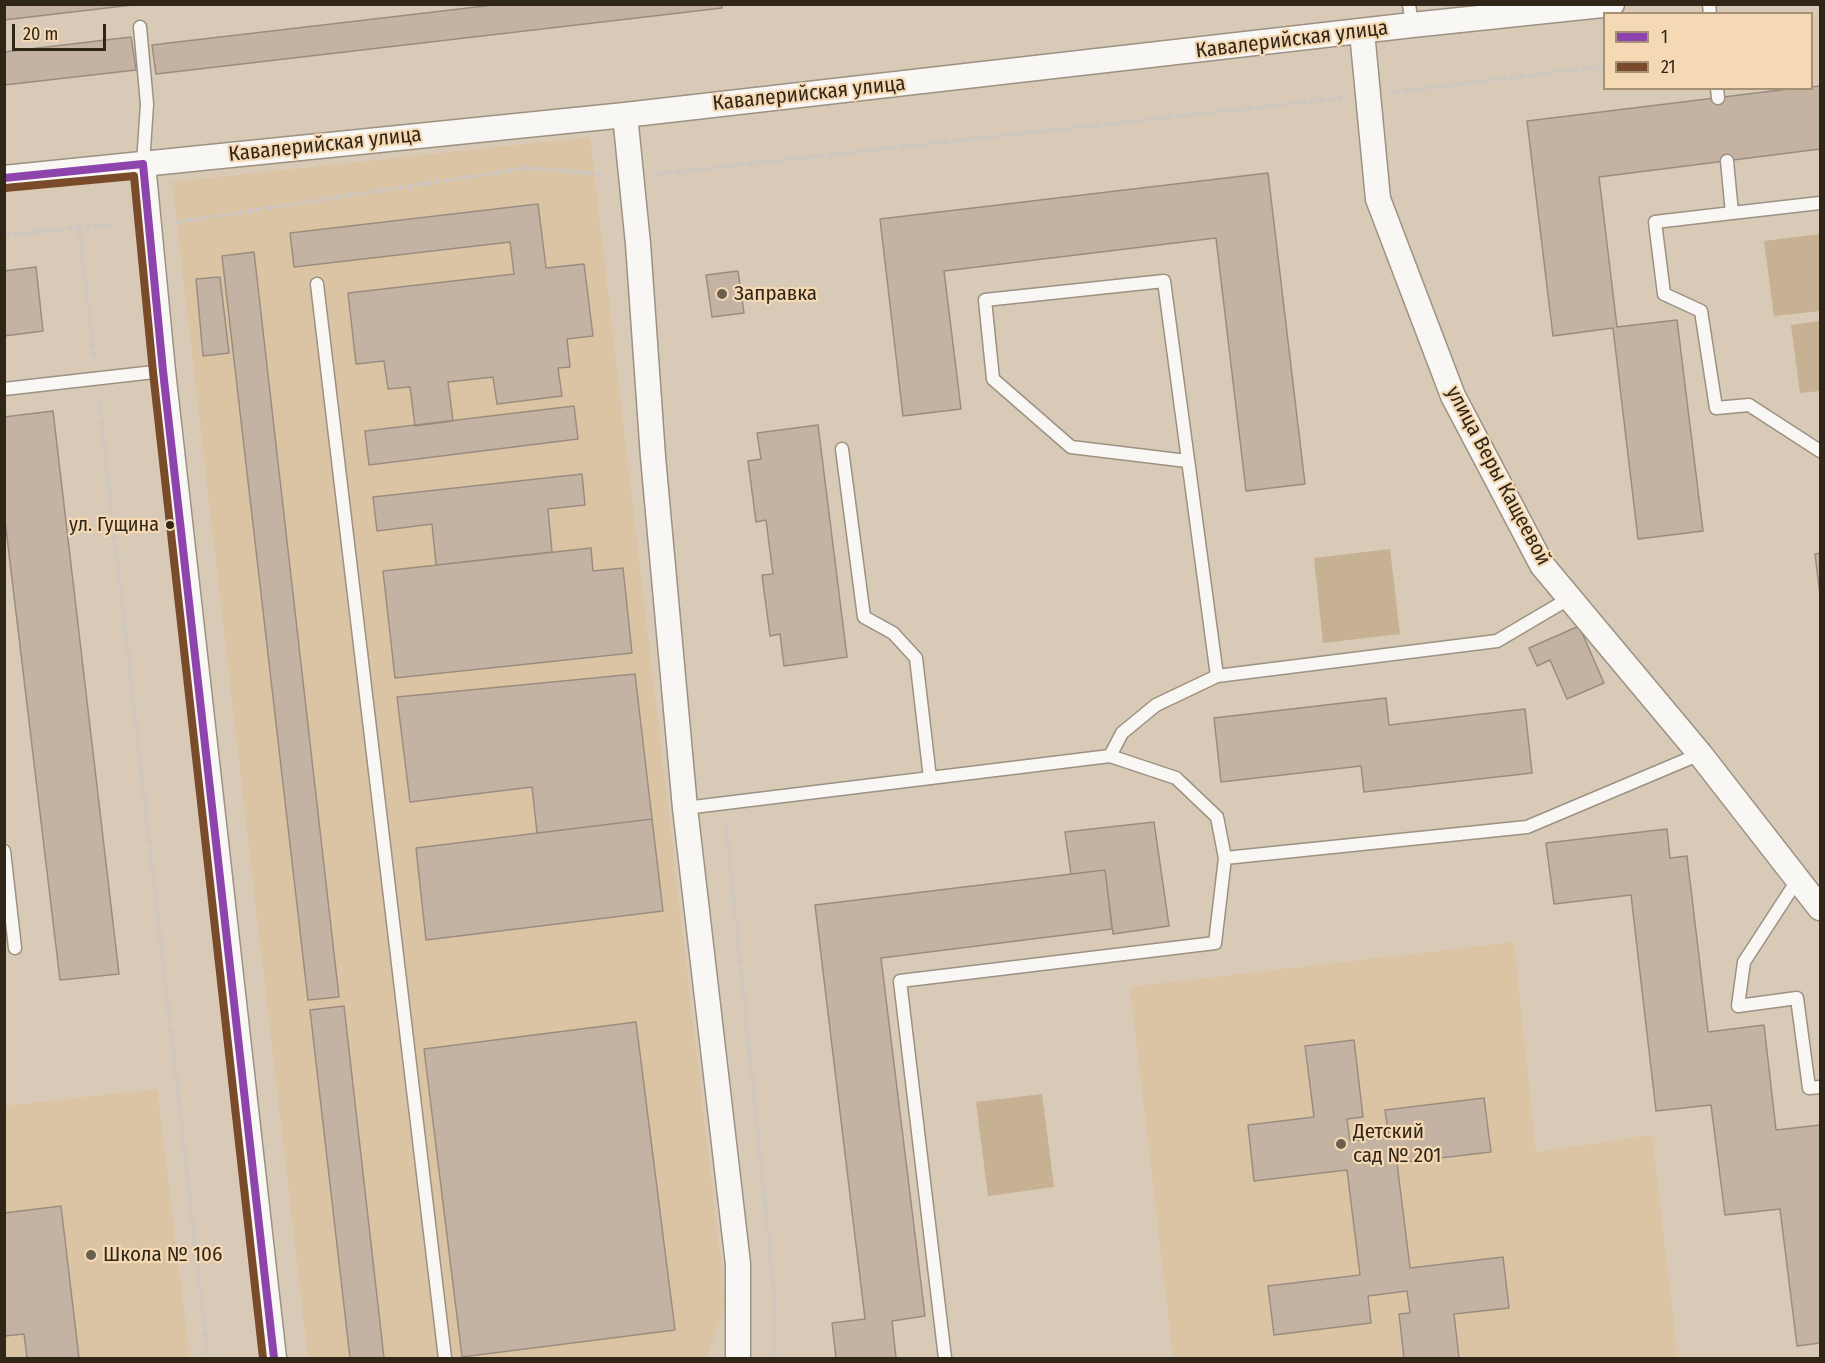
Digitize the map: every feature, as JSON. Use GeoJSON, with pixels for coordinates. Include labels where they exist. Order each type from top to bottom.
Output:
{"type":"FeatureCollection","features":[{"type":"Feature","properties":{"kind":"street","name":"Кавалерийская улица"},"geometry":{"type":"LineString","coordinates":[[4,178],[625,115],[1362,32],[1411,15],[1612,4]]}},
{"type":"Feature","properties":{"kind":"street","name":"улица Веры Кащеевой"},"geometry":{"type":"LineString","coordinates":[[1362,32],[1378,199],[1453,396],[1542,565],[1700,754],[1821,908]]}},
{"type":"Feature","properties":{"kind":"street"},"geometry":{"type":"LineString","coordinates":[[625,115],[638,244],[653,457],[685,808],[738,1264],[738,1359]]}},
{"type":"Feature","properties":{"kind":"street"},"geometry":{"type":"LineString","coordinates":[[143,164],[163,371],[274,1359]]}},
{"type":"Feature","properties":{"kind":"lane"},"geometry":{"type":"LineString","coordinates":[[140,27],[147,104],[143,164]]}},
{"type":"Feature","properties":{"kind":"lane"},"geometry":{"type":"LineString","coordinates":[[1727,161],[1732,213]]}},
{"type":"Feature","properties":{"kind":"lane"},"geometry":{"type":"LineString","coordinates":[[1821,203],[1655,222],[1664,294],[1701,311],[1716,408],[1749,405],[1821,451]]}},
{"type":"Feature","properties":{"kind":"lane"},"geometry":{"type":"LineString","coordinates":[[1187,461],[1071,447],[993,379],[984,300],[1164,280],[1217,676]]}},
{"type":"Feature","properties":{"kind":"lane"},"geometry":{"type":"LineString","coordinates":[[317,284],[445,1359]]}},
{"type":"Feature","properties":{"kind":"lane"},"geometry":{"type":"LineString","coordinates":[[4,390],[163,371]]}},
{"type":"Feature","properties":{"kind":"lane"},"geometry":{"type":"LineString","coordinates":[[842,449],[864,617],[893,633],[916,658],[930,778]]}},
{"type":"Feature","properties":{"kind":"lane"},"geometry":{"type":"LineString","coordinates":[[1110,756],[1122,733],[1156,705],[1217,676],[1497,640],[1570,598]]}},
{"type":"Feature","properties":{"kind":"lane"},"geometry":{"type":"LineString","coordinates":[[1225,858],[1527,827],[1700,754]]}},
{"type":"Feature","properties":{"kind":"lane"},"geometry":{"type":"LineString","coordinates":[[685,808],[1110,756],[1176,777],[1217,817],[1225,858],[1215,943],[900,981],[945,1359]]}},
{"type":"Feature","properties":{"kind":"lane"},"geometry":{"type":"LineString","coordinates":[[4,852],[8,916],[15,948]]}},
{"type":"Feature","properties":{"kind":"lane"},"geometry":{"type":"LineString","coordinates":[[1797,879],[1744,962],[1738,1006],[1797,998],[1809,1088],[1821,1087]]}},
{"type":"Feature","properties":{"kind":"path"},"geometry":{"type":"LineString","coordinates":[[178,222],[526,168],[631,177],[1368,95],[1603,66]]}},
{"type":"Feature","properties":{"kind":"path"},"geometry":{"type":"LineString","coordinates":[[4,235],[115,224]]}},
{"type":"Feature","properties":{"kind":"path"},"geometry":{"type":"LineString","coordinates":[[79,227],[208,1359]]}},
{"type":"Feature","properties":{"kind":"path"},"geometry":{"type":"LineString","coordinates":[[724,803],[775,1302],[773,1359]]}},
{"type":"Feature","properties":{"kind":"shaded area"},"geometry":{"type":"Polygon","coordinates":[[[590,137],[726,1306],[706,1358],[308,1358],[172,182],[590,137]]]}},
{"type":"Feature","properties":{"kind":"shaded area"},"geometry":{"type":"Polygon","coordinates":[[[1820,234],[1820,311],[1774,316],[1764,241],[1820,234]]]}},
{"type":"Feature","properties":{"kind":"shaded area"},"geometry":{"type":"Polygon","coordinates":[[[1820,321],[1820,391],[1800,393],[1791,325],[1820,321]]]}},
{"type":"Feature","properties":{"kind":"shaded area"},"geometry":{"type":"Polygon","coordinates":[[[1390,549],[1400,634],[1323,643],[1314,558],[1390,549]]]}},
{"type":"Feature","properties":{"kind":"shaded area","name":"Детский сад № 201"},"geometry":{"type":"Polygon","coordinates":[[[1514,942],[1536,1152],[1652,1135],[1678,1358],[1173,1358],[1130,987],[1514,942]]]}},
{"type":"Feature","properties":{"kind":"shaded area","name":"Школа № 106"},"geometry":{"type":"Polygon","coordinates":[[[157,1089],[190,1358],[5,1358],[4,1106],[157,1089]]]}},
{"type":"Feature","properties":{"kind":"shaded area"},"geometry":{"type":"Polygon","coordinates":[[[1042,1094],[1054,1187],[988,1196],[976,1102],[1042,1094]]]}},
{"type":"Feature","properties":{"kind":"building"},"geometry":{"type":"Polygon","coordinates":[[[4,4],[141,4],[4,20],[4,4]]]}},
{"type":"Feature","properties":{"kind":"building"},"geometry":{"type":"Polygon","coordinates":[[[502,4],[721,4],[722,8],[156,74],[152,45],[502,4]]]}},
{"type":"Feature","properties":{"kind":"building"},"geometry":{"type":"Polygon","coordinates":[[[131,37],[136,70],[4,85],[4,52],[131,37]]]}},
{"type":"Feature","properties":{"kind":"building"},"geometry":{"type":"Polygon","coordinates":[[[1820,86],[1820,149],[1599,177],[1617,327],[1677,320],[1703,531],[1638,539],[1613,328],[1553,336],[1527,121],[1781,90],[1813,90],[1813,87],[1820,86]]]}},
{"type":"Feature","properties":{"kind":"building"},"geometry":{"type":"Polygon","coordinates":[[[1268,173],[1305,484],[1246,491],[1216,238],[944,271],[961,409],[903,416],[880,219],[1268,173]]]}},
{"type":"Feature","properties":{"kind":"building"},"geometry":{"type":"Polygon","coordinates":[[[538,204],[546,268],[584,264],[593,336],[567,339],[570,367],[558,368],[562,396],[497,404],[493,377],[448,382],[453,421],[415,426],[410,387],[388,389],[384,361],[356,364],[348,293],[514,274],[510,242],[294,267],[290,233],[538,204]]]}},
{"type":"Feature","properties":{"kind":"building"},"geometry":{"type":"Polygon","coordinates":[[[254,252],[339,997],[308,1000],[222,256],[254,252]]]}},
{"type":"Feature","properties":{"kind":"building"},"geometry":{"type":"Polygon","coordinates":[[[36,267],[43,331],[4,336],[4,271],[36,267]]]}},
{"type":"Feature","properties":{"kind":"building"},"geometry":{"type":"Polygon","coordinates":[[[738,271],[744,313],[712,317],[706,275],[738,271]]]}},
{"type":"Feature","properties":{"kind":"building"},"geometry":{"type":"Polygon","coordinates":[[[220,277],[229,353],[203,356],[196,279],[220,277]]]}},
{"type":"Feature","properties":{"kind":"building"},"geometry":{"type":"Polygon","coordinates":[[[574,406],[578,439],[369,465],[365,431],[574,406]]]}},
{"type":"Feature","properties":{"kind":"building"},"geometry":{"type":"Polygon","coordinates":[[[53,411],[119,974],[60,980],[4,512],[4,417],[53,411]]]}},
{"type":"Feature","properties":{"kind":"building"},"geometry":{"type":"Polygon","coordinates":[[[818,425],[847,657],[784,666],[780,634],[770,636],[762,575],[773,574],[766,520],[756,522],[748,461],[761,459],[757,433],[818,425]]]}},
{"type":"Feature","properties":{"kind":"building"},"geometry":{"type":"Polygon","coordinates":[[[582,474],[585,505],[548,509],[552,552],[436,565],[432,524],[377,531],[373,497],[582,474]]]}},
{"type":"Feature","properties":{"kind":"building"},"geometry":{"type":"Polygon","coordinates":[[[591,548],[593,571],[623,568],[632,653],[395,678],[383,571],[591,548]]]}},
{"type":"Feature","properties":{"kind":"building"},"geometry":{"type":"Polygon","coordinates":[[[1820,553],[1820,595],[1815,554],[1820,553]]]}},
{"type":"Feature","properties":{"kind":"building"},"geometry":{"type":"Polygon","coordinates":[[[1579,626],[1604,683],[1567,699],[1550,660],[1537,666],[1529,648],[1579,626]]]}},
{"type":"Feature","properties":{"kind":"building"},"geometry":{"type":"Polygon","coordinates":[[[635,674],[652,819],[537,833],[532,787],[410,802],[397,697],[635,674]]]}},
{"type":"Feature","properties":{"kind":"building"},"geometry":{"type":"Polygon","coordinates":[[[1386,698],[1389,725],[1525,709],[1532,773],[1364,792],[1361,766],[1221,782],[1214,718],[1386,698]]]}},
{"type":"Feature","properties":{"kind":"building"},"geometry":{"type":"Polygon","coordinates":[[[652,819],[663,911],[426,940],[416,848],[652,819]]]}},
{"type":"Feature","properties":{"kind":"building"},"geometry":{"type":"Polygon","coordinates":[[[1154,822],[1169,926],[1113,934],[1105,870],[1071,874],[1065,832],[1154,822]]]}},
{"type":"Feature","properties":{"kind":"building"},"geometry":{"type":"Polygon","coordinates":[[[1667,829],[1670,858],[1687,856],[1708,1032],[1764,1025],[1776,1130],[1820,1125],[1820,1343],[1797,1346],[1780,1209],[1725,1215],[1711,1105],[1656,1111],[1631,895],[1554,904],[1546,843],[1667,829]]]}},
{"type":"Feature","properties":{"kind":"building"},"geometry":{"type":"Polygon","coordinates":[[[1105,870],[1112,929],[881,958],[925,1316],[892,1321],[896,1358],[836,1358],[832,1323],[865,1319],[815,905],[1105,870]]]}},
{"type":"Feature","properties":{"kind":"building"},"geometry":{"type":"Polygon","coordinates":[[[344,1006],[384,1358],[350,1358],[310,1010],[344,1006]]]}},
{"type":"Feature","properties":{"kind":"building"},"geometry":{"type":"Polygon","coordinates":[[[636,1022],[675,1330],[462,1357],[424,1049],[636,1022]]]}},
{"type":"Feature","properties":{"kind":"building"},"geometry":{"type":"Polygon","coordinates":[[[1354,1040],[1363,1117],[1347,1119],[1350,1141],[1389,1137],[1385,1110],[1484,1098],[1491,1152],[1397,1163],[1410,1268],[1503,1257],[1509,1308],[1454,1314],[1459,1358],[1404,1358],[1399,1314],[1410,1313],[1407,1291],[1368,1296],[1371,1323],[1274,1335],[1268,1286],[1360,1275],[1347,1170],[1254,1181],[1248,1125],[1314,1117],[1305,1046],[1354,1040]]]}},
{"type":"Feature","properties":{"kind":"building"},"geometry":{"type":"Polygon","coordinates":[[[61,1206],[79,1358],[27,1358],[24,1334],[4,1336],[4,1213],[61,1206]]]}},
{"type":"Feature","properties":{"kind":"transit line","name":"1"},"geometry":{"type":"LineString","coordinates":[[143,164],[163,371],[274,1358]]}},
{"type":"Feature","properties":{"kind":"transit line","name":"1"},"geometry":{"type":"LineString","coordinates":[[4,178],[143,164]]}},
{"type":"Feature","properties":{"kind":"transit line","name":"21"},"geometry":{"type":"LineString","coordinates":[[5,188],[134,176],[153,372],[263,1358]]}},
{"type":"Feature","properties":{"kind":"place","name":"Заправка"},"geometry":{"type":"Point","coordinates":[722,294]}},
{"type":"Feature","properties":{"kind":"place","name":"ул. Гущина"},"geometry":{"type":"Point","coordinates":[170,525]}},
{"type":"Feature","properties":{"kind":"place","name":"Детский сад № 201"},"geometry":{"type":"Point","coordinates":[1341,1144]}},
{"type":"Feature","properties":{"kind":"place","name":"Школа № 106"},"geometry":{"type":"Point","coordinates":[91,1255]}}]}
